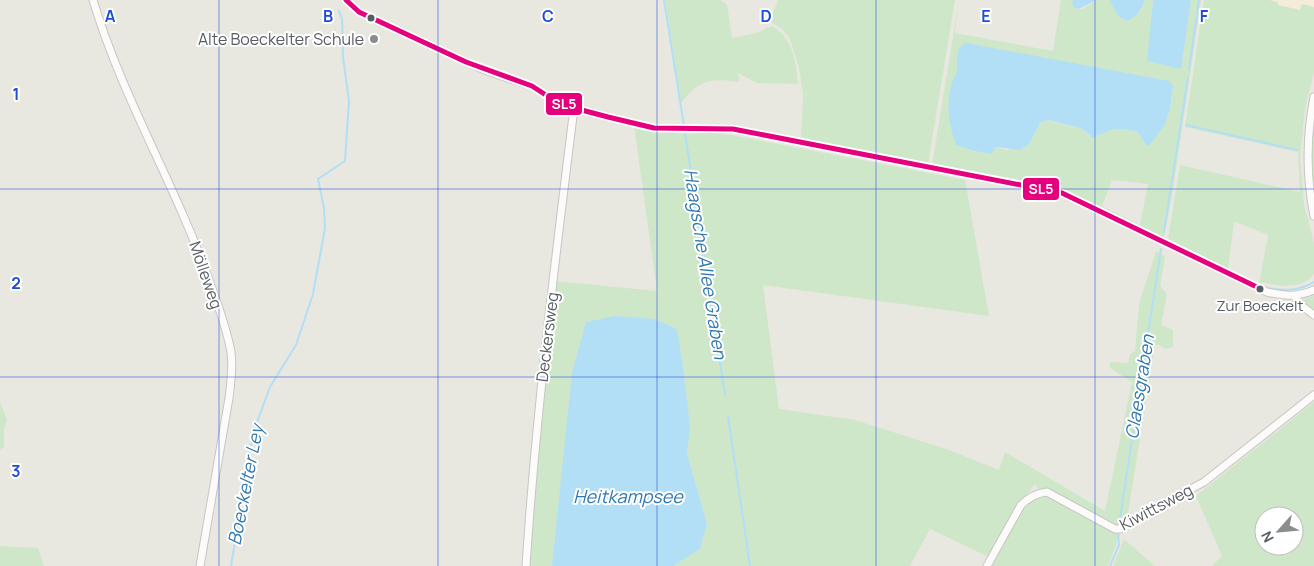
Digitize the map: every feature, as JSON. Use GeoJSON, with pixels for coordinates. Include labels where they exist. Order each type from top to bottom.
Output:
{"type":"FeatureCollection","features":[{"type":"Feature","properties":{"kind":"street","name":"Mölleweg"},"geometry":{"type":"LineString","coordinates":[[92,0],[119,76],[196,245],[231,352],[232,371],[229,398],[200,566]]}},
{"type":"Feature","properties":{"kind":"street"},"geometry":{"type":"LineString","coordinates":[[346,0],[359,12],[474,66],[532,86],[552,99],[574,108],[654,128],[733,129],[1062,193],[1261,289],[1279,295],[1294,296],[1314,290]]}},
{"type":"Feature","properties":{"kind":"street"},"geometry":{"type":"LineString","coordinates":[[1314,97],[1309,125],[1307,166],[1314,216]]}},
{"type":"Feature","properties":{"kind":"street","name":"Deckersweg"},"geometry":{"type":"LineString","coordinates":[[526,566],[531,482],[539,399],[574,108]]}},
{"type":"Feature","properties":{"kind":"street"},"geometry":{"type":"LineString","coordinates":[[1294,296],[1302,306],[1314,315]]}},
{"type":"Feature","properties":{"kind":"street","name":"Kiwittsweg"},"geometry":{"type":"LineString","coordinates":[[987,566],[1027,499],[1042,492],[1047,492],[1115,529],[1120,529],[1204,482],[1314,395]]}},
{"type":"Feature","properties":{"kind":"shaded area"},"geometry":{"type":"Polygon","coordinates":[[[1269,0],[1314,0],[1314,7],[1302,4],[1300,10],[1278,5],[1278,2],[1269,0]]]}},
{"type":"Feature","properties":{"kind":"green space"},"geometry":{"type":"Polygon","coordinates":[[[665,0],[720,0],[727,5],[732,38],[760,32],[766,27],[769,28],[771,26],[776,29],[783,35],[790,46],[796,65],[798,84],[757,83],[738,73],[739,82],[720,80],[706,82],[694,89],[681,103],[665,0]]]}},
{"type":"Feature","properties":{"kind":"green space"},"geometry":{"type":"Polygon","coordinates":[[[778,0],[955,0],[928,164],[801,140],[803,95],[799,67],[789,37],[782,29],[771,22],[778,0]]]}},
{"type":"Feature","properties":{"kind":"green space"},"geometry":{"type":"Polygon","coordinates":[[[959,0],[955,33],[1053,51],[1061,0],[1073,0],[1073,6],[1076,9],[1083,9],[1097,0],[1109,0],[1111,3],[1137,13],[1142,9],[1145,0],[1153,0],[1151,30],[1180,69],[1191,0],[1201,0],[1164,237],[1160,237],[1073,195],[1070,191],[1067,192],[932,165],[959,0]],[[957,71],[950,93],[956,145],[990,154],[996,147],[1006,150],[1029,144],[1037,126],[1045,120],[1083,129],[1090,137],[1116,128],[1122,128],[1138,132],[1146,145],[1150,145],[1160,130],[1171,104],[1173,86],[957,71]],[[1112,180],[1102,206],[1140,225],[1148,184],[1112,180]]]}},
{"type":"Feature","properties":{"kind":"green space"},"geometry":{"type":"Polygon","coordinates":[[[1204,0],[1269,0],[1278,2],[1278,5],[1300,10],[1302,4],[1314,7],[1314,72],[1305,109],[1300,157],[1304,204],[1314,243],[1314,274],[1304,282],[1290,286],[1263,282],[1259,285],[1268,235],[1234,221],[1228,269],[1168,239],[1180,165],[1300,192],[1298,152],[1185,127],[1204,0]]]}},
{"type":"Feature","properties":{"kind":"green space"},"geometry":{"type":"Polygon","coordinates":[[[1314,114],[1314,201],[1310,153],[1314,114]]]}},
{"type":"Feature","properties":{"kind":"green space"},"geometry":{"type":"Polygon","coordinates":[[[634,125],[682,134],[714,133],[731,135],[965,180],[989,316],[763,285],[779,409],[855,420],[949,450],[999,470],[1005,452],[1105,511],[1132,382],[1110,368],[1110,362],[1128,363],[1130,354],[1135,351],[1139,304],[1156,251],[1165,257],[1160,286],[1167,294],[1161,325],[1173,330],[1173,347],[1166,349],[1155,345],[1127,519],[1116,526],[1038,488],[1035,484],[1027,494],[991,558],[930,529],[910,566],[673,566],[700,549],[707,524],[687,453],[689,426],[683,367],[557,522],[552,566],[528,566],[555,281],[657,291],[634,125]]]}},
{"type":"Feature","properties":{"kind":"green space"},"geometry":{"type":"Polygon","coordinates":[[[1314,296],[1314,311],[1301,304],[1304,299],[1314,296]]]}},
{"type":"Feature","properties":{"kind":"green space"},"geometry":{"type":"Polygon","coordinates":[[[0,402],[7,420],[4,429],[4,447],[0,450],[0,402]]]}},
{"type":"Feature","properties":{"kind":"green space"},"geometry":{"type":"Polygon","coordinates":[[[1314,402],[1314,566],[1212,566],[1222,556],[1196,496],[1314,402]]]}},
{"type":"Feature","properties":{"kind":"green space"},"geometry":{"type":"Polygon","coordinates":[[[1051,495],[1102,524],[1121,532],[1108,566],[988,566],[1023,506],[1051,495]]]}},
{"type":"Feature","properties":{"kind":"green space"},"geometry":{"type":"Polygon","coordinates":[[[1124,539],[1155,566],[1113,566],[1124,539]]]}},
{"type":"Feature","properties":{"kind":"green space"},"geometry":{"type":"Polygon","coordinates":[[[0,546],[38,548],[44,566],[0,566],[0,546]]]}},
{"type":"Feature","properties":{"kind":"water"},"geometry":{"type":"Polygon","coordinates":[[[1073,0],[1097,0],[1079,9],[1074,8],[1073,0]]]}},
{"type":"Feature","properties":{"kind":"water"},"geometry":{"type":"Polygon","coordinates":[[[1109,0],[1145,0],[1139,12],[1127,21],[1119,17],[1109,0]]]}},
{"type":"Feature","properties":{"kind":"water"},"geometry":{"type":"Polygon","coordinates":[[[1153,0],[1191,0],[1181,69],[1147,61],[1153,0]]]}},
{"type":"Feature","properties":{"kind":"water"},"geometry":{"type":"Polygon","coordinates":[[[966,43],[1169,81],[1173,86],[1170,109],[1165,124],[1150,145],[1146,145],[1138,132],[1131,130],[1114,129],[1092,138],[1083,129],[1048,120],[1040,123],[1029,144],[1020,150],[996,147],[991,154],[956,145],[950,123],[949,94],[957,71],[958,51],[966,43]]]}},
{"type":"Feature","properties":{"kind":"water","name":"Heitkampsee"},"geometry":{"type":"Polygon","coordinates":[[[615,316],[654,319],[677,329],[690,426],[687,453],[707,524],[700,549],[673,566],[552,566],[572,373],[586,322],[615,316]]]}},
{"type":"Feature","properties":{"kind":"waterway","name":"Haagsche Allee Graben"},"geometry":{"type":"LineString","coordinates":[[664,0],[684,126]]}},
{"type":"Feature","properties":{"kind":"waterway","name":"Claesgraben"},"geometry":{"type":"LineString","coordinates":[[1189,70],[1199,0]]}},
{"type":"Feature","properties":{"kind":"waterway","name":"Boeckelter Ley"},"geometry":{"type":"LineString","coordinates":[[231,566],[253,433],[270,387],[296,345],[313,294],[325,228],[324,208],[318,179],[345,161],[349,101],[343,57],[342,19],[339,11]]}},
{"type":"Feature","properties":{"kind":"waterway","name":"Claesgraben"},"geometry":{"type":"LineString","coordinates":[[1164,232],[1188,78]]}},
{"type":"Feature","properties":{"kind":"waterway"},"geometry":{"type":"LineString","coordinates":[[1186,125],[1297,150]]}},
{"type":"Feature","properties":{"kind":"waterway","name":"Haagsche Allee Graben"},"geometry":{"type":"LineString","coordinates":[[685,133],[725,395]]}},
{"type":"Feature","properties":{"kind":"waterway","name":"Claesgraben"},"geometry":{"type":"LineString","coordinates":[[1119,525],[1161,249]]}},
{"type":"Feature","properties":{"kind":"waterway"},"geometry":{"type":"LineString","coordinates":[[1267,288],[1291,290],[1314,282]]}},
{"type":"Feature","properties":{"kind":"waterway","name":"Haagsche Allee Graben"},"geometry":{"type":"LineString","coordinates":[[728,416],[750,566]]}},
{"type":"Feature","properties":{"kind":"waterway","name":"Claesgraben"},"geometry":{"type":"LineString","coordinates":[[1110,566],[1119,545],[1118,534]]}},
{"type":"Feature","properties":{"kind":"transit line","name":"SL5"},"geometry":{"type":"LineString","coordinates":[[346,0],[359,12],[466,62],[532,86],[552,99],[574,108],[654,128],[733,129],[1062,193],[1261,289]]}},
{"type":"Feature","properties":{"kind":"place","name":"Alte Boeckelter Schule"},"geometry":{"type":"Point","coordinates":[374,39]}},
{"type":"Feature","properties":{"kind":"place","name":"Zur Boeckelt"},"geometry":{"type":"Point","coordinates":[1260,289]}}]}
